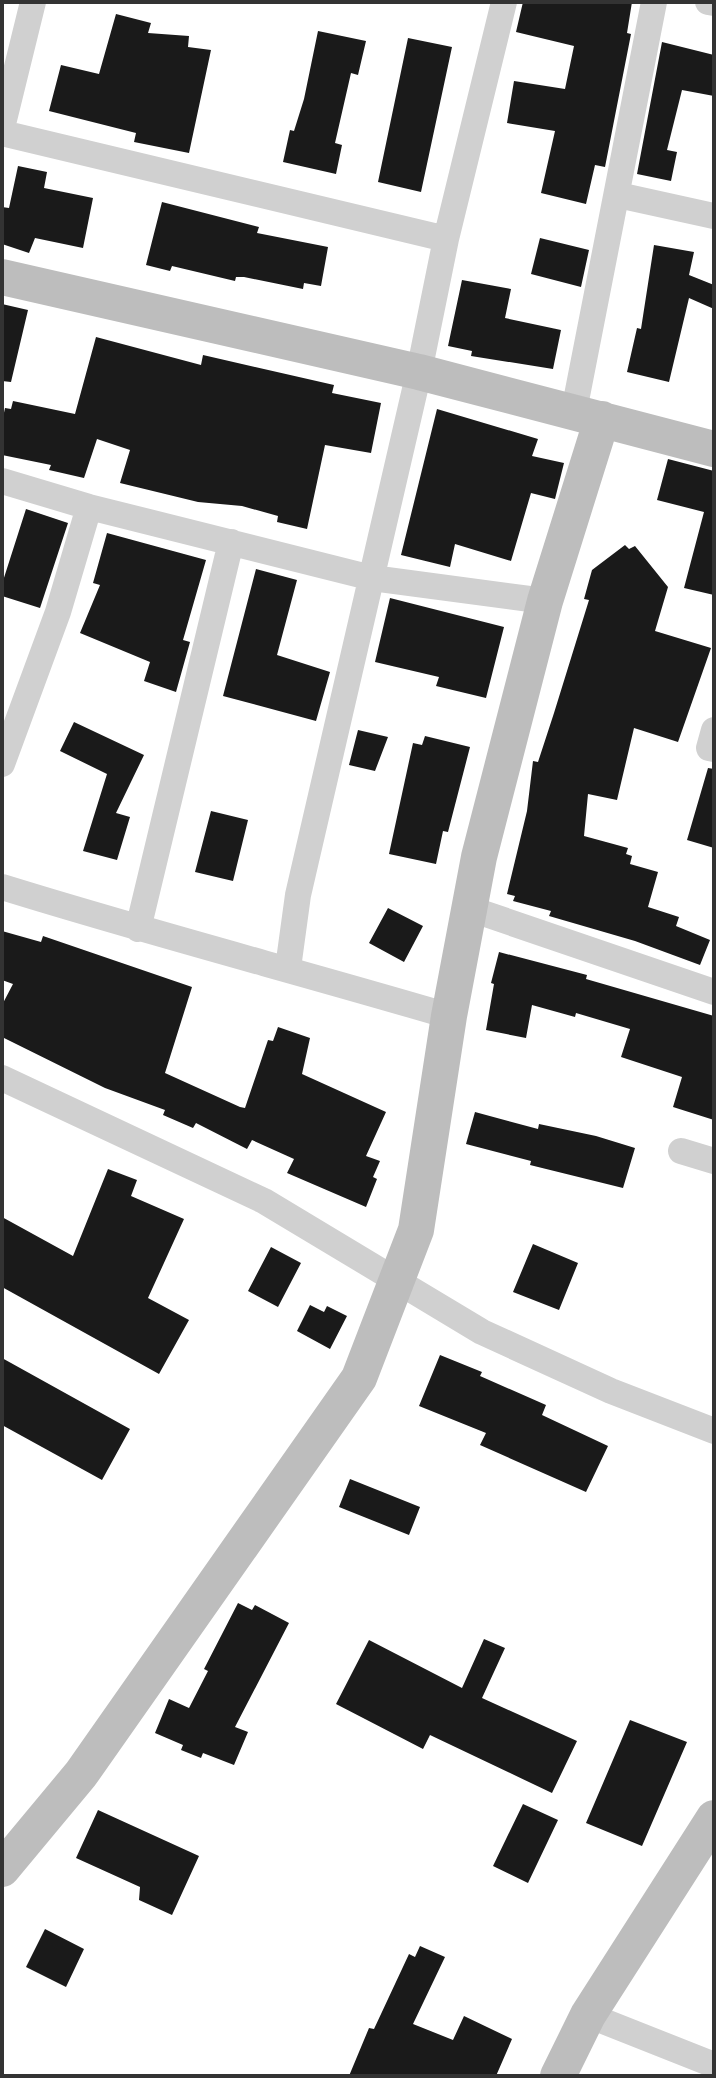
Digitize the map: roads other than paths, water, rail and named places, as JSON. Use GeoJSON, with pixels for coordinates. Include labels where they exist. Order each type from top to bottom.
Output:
{"type":"FeatureCollection","features":[{"type":"Feature","properties":{"kind":"street"},"geometry":{"type":"LineString","coordinates":[[288,968],[298,895],[419,372],[446,239],[504,2]]}},
{"type":"Feature","properties":{"kind":"street"},"geometry":{"type":"LineString","coordinates":[[2,1869],[81,1774],[359,1378],[416,1230],[449,1016],[479,857],[545,601],[588,415],[618,195],[654,2]]}},
{"type":"Feature","properties":{"kind":"street"},"geometry":{"type":"LineString","coordinates":[[25,5],[2,130],[446,239]]}},
{"type":"Feature","properties":{"kind":"street"},"geometry":{"type":"LineString","coordinates":[[618,195],[714,216]]}},
{"type":"Feature","properties":{"kind":"street"},"geometry":{"type":"LineString","coordinates":[[2,277],[419,372],[714,449]]}},
{"type":"Feature","properties":{"kind":"street"},"geometry":{"type":"LineString","coordinates":[[2,481],[89,507],[372,578],[545,601]]}},
{"type":"Feature","properties":{"kind":"street"},"geometry":{"type":"LineString","coordinates":[[2,764],[58,612],[89,507]]}},
{"type":"Feature","properties":{"kind":"street"},"geometry":{"type":"LineString","coordinates":[[138,929],[231,542]]}},
{"type":"Feature","properties":{"kind":"street"},"geometry":{"type":"LineString","coordinates":[[714,730],[709,748],[714,749]]}},
{"type":"Feature","properties":{"kind":"street"},"geometry":{"type":"LineString","coordinates":[[2,887],[138,929],[288,968],[449,1016]]}},
{"type":"Feature","properties":{"kind":"street"},"geometry":{"type":"LineString","coordinates":[[471,909],[714,992]]}},
{"type":"Feature","properties":{"kind":"street"},"geometry":{"type":"LineString","coordinates":[[2,1078],[264,1201],[482,1332],[611,1391],[714,1431]]}},
{"type":"Feature","properties":{"kind":"street"},"geometry":{"type":"LineString","coordinates":[[681,1151],[714,1161]]}},
{"type":"Feature","properties":{"kind":"street"},"geometry":{"type":"LineString","coordinates":[[558,2076],[588,2015],[712,1824]]}},
{"type":"Feature","properties":{"kind":"street"},"geometry":{"type":"LineString","coordinates":[[588,2015],[714,2065]]}}]}
